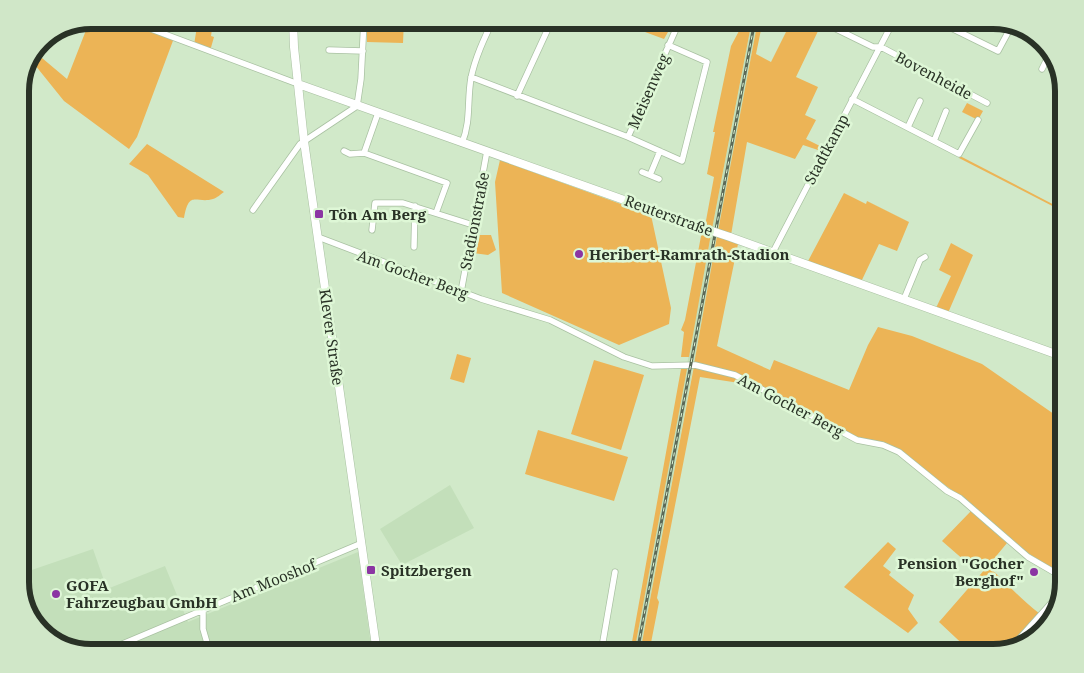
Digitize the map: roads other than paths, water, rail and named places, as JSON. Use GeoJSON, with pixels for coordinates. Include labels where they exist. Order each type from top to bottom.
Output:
{"type":"FeatureCollection","features":[{"type":"Feature","properties":{"kind":"street","name":"Reuterstraße"},"geometry":{"type":"LineString","coordinates":[[151,29],[357,106],[1055,353]]}},
{"type":"Feature","properties":{"kind":"street","name":"Klever Straße"},"geometry":{"type":"LineString","coordinates":[[293,29],[295,83],[376,644]]}},
{"type":"Feature","properties":{"kind":"street"},"geometry":{"type":"LineString","coordinates":[[253,210],[295,149],[357,106],[364,29]]}},
{"type":"Feature","properties":{"kind":"street"},"geometry":{"type":"LineString","coordinates":[[462,143],[468,123],[472,77],[477,57],[489,29]]}},
{"type":"Feature","properties":{"kind":"street"},"geometry":{"type":"LineString","coordinates":[[517,96],[548,29]]}},
{"type":"Feature","properties":{"kind":"street","name":"Meisenweg"},"geometry":{"type":"LineString","coordinates":[[472,77],[517,96],[628,137],[676,29]]}},
{"type":"Feature","properties":{"kind":"street"},"geometry":{"type":"LineString","coordinates":[[836,29],[873,47],[880,47]]}},
{"type":"Feature","properties":{"kind":"street","name":"Stadtkamp"},"geometry":{"type":"LineString","coordinates":[[773,252],[889,29]]}},
{"type":"Feature","properties":{"kind":"street"},"geometry":{"type":"LineString","coordinates":[[953,29],[998,51],[1009,31]]}},
{"type":"Feature","properties":{"kind":"street"},"geometry":{"type":"LineString","coordinates":[[628,137],[682,161],[706,62],[668,45]]}},
{"type":"Feature","properties":{"kind":"street","name":"Bovenheide"},"geometry":{"type":"LineString","coordinates":[[880,47],[987,103]]}},
{"type":"Feature","properties":{"kind":"street"},"geometry":{"type":"LineString","coordinates":[[329,50],[363,51]]}},
{"type":"Feature","properties":{"kind":"street"},"geometry":{"type":"LineString","coordinates":[[1042,69],[1047,59]]}},
{"type":"Feature","properties":{"kind":"street"},"geometry":{"type":"LineString","coordinates":[[852,99],[959,154],[978,120]]}},
{"type":"Feature","properties":{"kind":"street"},"geometry":{"type":"LineString","coordinates":[[908,128],[920,101]]}},
{"type":"Feature","properties":{"kind":"street"},"geometry":{"type":"LineString","coordinates":[[934,141],[946,111]]}},
{"type":"Feature","properties":{"kind":"street"},"geometry":{"type":"LineString","coordinates":[[364,153],[378,113]]}},
{"type":"Feature","properties":{"kind":"street"},"geometry":{"type":"LineString","coordinates":[[344,151],[350,154],[364,153],[447,183],[436,213]]}},
{"type":"Feature","properties":{"kind":"street","name":"Stadionstraße"},"geometry":{"type":"LineString","coordinates":[[461,292],[487,151]]}},
{"type":"Feature","properties":{"kind":"street"},"geometry":{"type":"LineString","coordinates":[[650,175],[660,152]]}},
{"type":"Feature","properties":{"kind":"street"},"geometry":{"type":"LineString","coordinates":[[642,172],[659,179]]}},
{"type":"Feature","properties":{"kind":"street"},"geometry":{"type":"LineString","coordinates":[[372,230],[375,203],[403,203],[473,225]]}},
{"type":"Feature","properties":{"kind":"street"},"geometry":{"type":"LineString","coordinates":[[414,246],[415,206]]}},
{"type":"Feature","properties":{"kind":"street","name":"Am Gocher Berg"},"geometry":{"type":"LineString","coordinates":[[318,237],[461,292],[550,320],[624,357],[652,366],[695,365],[735,375],[857,440],[899,452],[947,491],[960,498],[1028,557],[1055,573]]}},
{"type":"Feature","properties":{"kind":"street"},"geometry":{"type":"LineString","coordinates":[[904,299],[920,260],[925,256]]}},
{"type":"Feature","properties":{"kind":"street","name":"Am Mooshof"},"geometry":{"type":"LineString","coordinates":[[122,644],[362,543]]}},
{"type":"Feature","properties":{"kind":"street"},"geometry":{"type":"LineString","coordinates":[[603,644],[615,572]]}},
{"type":"Feature","properties":{"kind":"street"},"geometry":{"type":"LineString","coordinates":[[1019,639],[1052,602]]}},
{"type":"Feature","properties":{"kind":"street"},"geometry":{"type":"LineString","coordinates":[[203,609],[203,629],[207,644]]}},
{"type":"Feature","properties":{"kind":"railway"},"geometry":{"type":"LineString","coordinates":[[639,644],[753,29]]}},
{"type":"Feature","properties":{"kind":"place","name":"Tön Am Berg"},"geometry":{"type":"Point","coordinates":[319,214]}},
{"type":"Feature","properties":{"kind":"place","name":"Heribert-Ramrath-Stadion"},"geometry":{"type":"Point","coordinates":[579,254]}},
{"type":"Feature","properties":{"kind":"place","name":"Spitzbergen"},"geometry":{"type":"Point","coordinates":[371,570]}},
{"type":"Feature","properties":{"kind":"place","name":"Pension \"Gocher Berghof\""},"geometry":{"type":"Point","coordinates":[1034,572]}},
{"type":"Feature","properties":{"kind":"place","name":"GOFA Fahrzeugbau GmbH"},"geometry":{"type":"Point","coordinates":[56,594]}}]}
